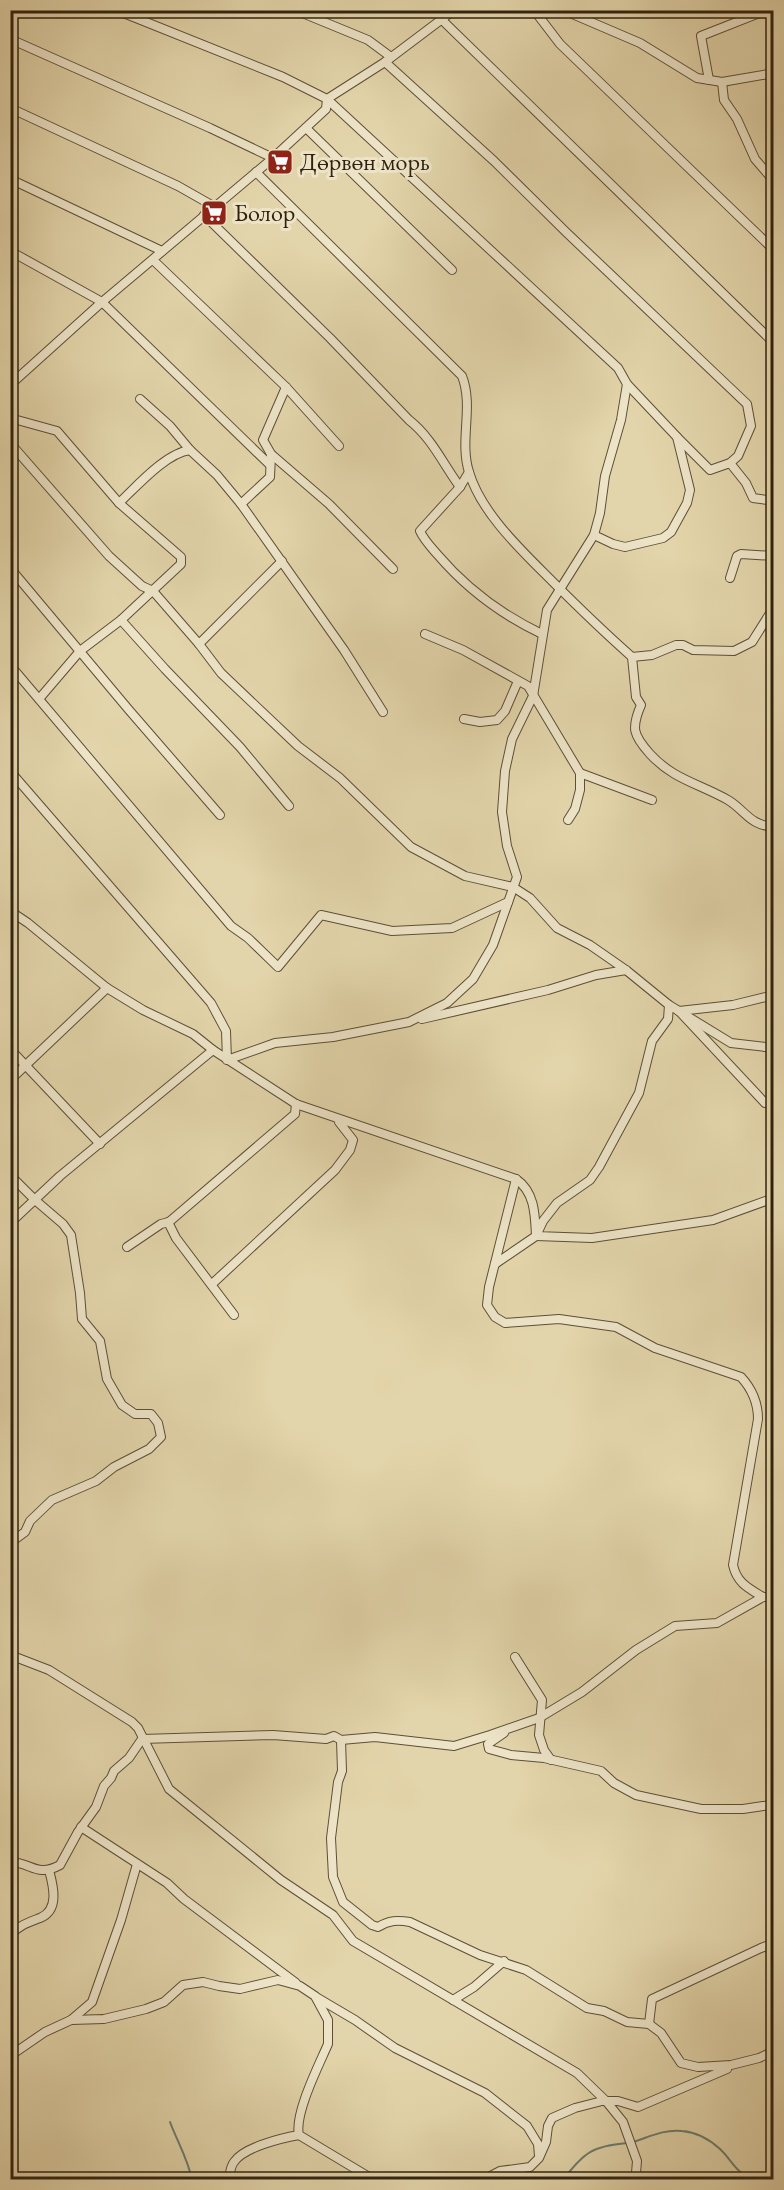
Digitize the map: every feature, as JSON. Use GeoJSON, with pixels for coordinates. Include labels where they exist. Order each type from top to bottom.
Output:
{"type":"FeatureCollection","features":[{"type":"Feature","properties":{"kind":"street"},"geometry":{"type":"LineString","coordinates":[[116,10],[283,77],[327,99],[618,368],[627,384],[710,470],[730,463],[738,456],[751,426],[747,404],[368,40],[295,10]]}},
{"type":"Feature","properties":{"kind":"street"},"geometry":{"type":"LineString","coordinates":[[327,99],[388,60],[454,10]]}},
{"type":"Feature","properties":{"kind":"street"},"geometry":{"type":"LineString","coordinates":[[534,10],[560,44],[774,250]]}},
{"type":"Feature","properties":{"kind":"street"},"geometry":{"type":"LineString","coordinates":[[563,10],[640,43],[697,78],[722,82],[774,73]]}},
{"type":"Feature","properties":{"kind":"street"},"geometry":{"type":"LineString","coordinates":[[709,80],[701,36],[767,10]]}},
{"type":"Feature","properties":{"kind":"street"},"geometry":{"type":"LineString","coordinates":[[441,19],[774,344]]}},
{"type":"Feature","properties":{"kind":"street"},"geometry":{"type":"LineString","coordinates":[[10,39],[273,158]]}},
{"type":"Feature","properties":{"kind":"street"},"geometry":{"type":"LineString","coordinates":[[722,82],[724,100],[737,119],[755,159],[774,181]]}},
{"type":"Feature","properties":{"kind":"street"},"geometry":{"type":"LineString","coordinates":[[10,385],[102,302],[273,158],[326,109],[327,99]]}},
{"type":"Feature","properties":{"kind":"street"},"geometry":{"type":"LineString","coordinates":[[10,108],[178,186],[214,207]]}},
{"type":"Feature","properties":{"kind":"street"},"geometry":{"type":"LineString","coordinates":[[306,128],[452,270]]}},
{"type":"Feature","properties":{"kind":"street"},"geometry":{"type":"LineString","coordinates":[[256,172],[462,376],[468,390],[466,417],[469,472],[487,508],[509,538],[632,657],[636,697],[641,705],[634,726],[638,741],[662,767],[674,775],[725,799],[760,826],[774,827]]}},
{"type":"Feature","properties":{"kind":"street"},"geometry":{"type":"LineString","coordinates":[[10,179],[162,251]]}},
{"type":"Feature","properties":{"kind":"street"},"geometry":{"type":"LineString","coordinates":[[204,215],[330,338],[409,420],[421,429],[460,487]]}},
{"type":"Feature","properties":{"kind":"street"},"geometry":{"type":"LineString","coordinates":[[10,251],[102,302],[270,465]]}},
{"type":"Feature","properties":{"kind":"street"},"geometry":{"type":"LineString","coordinates":[[153,260],[286,387],[339,446]]}},
{"type":"Feature","properties":{"kind":"street"},"geometry":{"type":"LineString","coordinates":[[409,1023],[447,1003],[473,980],[493,945],[517,877],[507,846],[502,812],[505,771],[512,739],[533,696],[547,610],[594,535],[607,467],[621,420],[627,384]]}},
{"type":"Feature","properties":{"kind":"street"},"geometry":{"type":"LineString","coordinates":[[286,387],[263,440],[271,454],[329,504],[393,569]]}},
{"type":"Feature","properties":{"kind":"street"},"geometry":{"type":"LineString","coordinates":[[141,399],[217,475],[240,504],[344,650],[383,712]]}},
{"type":"Feature","properties":{"kind":"street"},"geometry":{"type":"LineString","coordinates":[[10,418],[57,431],[119,503],[181,556],[181,564],[121,620],[80,651],[39,699]]}},
{"type":"Feature","properties":{"kind":"street"},"geometry":{"type":"LineString","coordinates":[[594,535],[625,547],[663,538],[671,532],[687,503],[690,490],[677,437]]}},
{"type":"Feature","properties":{"kind":"street"},"geometry":{"type":"LineString","coordinates":[[10,443],[109,556],[142,586],[153,591],[221,673],[298,746],[340,778],[411,847],[465,876],[513,888],[530,898],[557,928],[590,945],[626,970],[669,1005],[730,1043],[774,1048]]}},
{"type":"Feature","properties":{"kind":"street"},"geometry":{"type":"LineString","coordinates":[[119,503],[180,451],[190,450]]}},
{"type":"Feature","properties":{"kind":"street"},"geometry":{"type":"LineString","coordinates":[[240,504],[270,477],[271,454]]}},
{"type":"Feature","properties":{"kind":"street"},"geometry":{"type":"LineString","coordinates":[[730,463],[746,483],[753,498],[774,501]]}},
{"type":"Feature","properties":{"kind":"street"},"geometry":{"type":"LineString","coordinates":[[469,472],[460,487],[420,531],[423,538],[450,568],[488,603],[524,626],[542,634]]}},
{"type":"Feature","properties":{"kind":"street"},"geometry":{"type":"LineString","coordinates":[[730,578],[737,556],[741,554],[774,556]]}},
{"type":"Feature","properties":{"kind":"street"},"geometry":{"type":"LineString","coordinates":[[199,644],[282,561]]}},
{"type":"Feature","properties":{"kind":"street"},"geometry":{"type":"LineString","coordinates":[[10,568],[220,815]]}},
{"type":"Feature","properties":{"kind":"street"},"geometry":{"type":"LineString","coordinates":[[632,657],[652,655],[676,645],[683,645],[693,650],[734,651],[752,642],[774,607]]}},
{"type":"Feature","properties":{"kind":"street"},"geometry":{"type":"LineString","coordinates":[[121,620],[240,747],[289,806]]}},
{"type":"Feature","properties":{"kind":"street"},"geometry":{"type":"LineString","coordinates":[[425,634],[463,650],[528,686],[580,773],[580,790],[568,820]]}},
{"type":"Feature","properties":{"kind":"street"},"geometry":{"type":"LineString","coordinates":[[10,665],[231,926],[248,938],[278,967],[321,915],[392,931],[452,928],[508,902]]}},
{"type":"Feature","properties":{"kind":"street"},"geometry":{"type":"LineString","coordinates":[[464,719],[480,722],[497,720],[505,711],[518,681]]}},
{"type":"Feature","properties":{"kind":"street"},"geometry":{"type":"LineString","coordinates":[[10,771],[211,1003],[226,1031],[227,1060]]}},
{"type":"Feature","properties":{"kind":"street"},"geometry":{"type":"LineString","coordinates":[[580,773],[652,800]]}},
{"type":"Feature","properties":{"kind":"street"},"geometry":{"type":"LineString","coordinates":[[10,911],[107,988],[143,1010],[193,1034],[227,1060],[296,1104],[516,1179],[531,1195],[536,1236]]}},
{"type":"Feature","properties":{"kind":"street"},"geometry":{"type":"LineString","coordinates":[[227,1060],[275,1043],[333,1037],[409,1023],[548,990],[596,975],[626,970]]}},
{"type":"Feature","properties":{"kind":"street"},"geometry":{"type":"LineString","coordinates":[[10,1080],[107,988]]}},
{"type":"Feature","properties":{"kind":"street"},"geometry":{"type":"LineString","coordinates":[[679,1011],[733,1005],[774,995]]}},
{"type":"Feature","properties":{"kind":"street"},"geometry":{"type":"LineString","coordinates":[[495,1264],[536,1236],[557,1203],[590,1180],[599,1167],[639,1093],[652,1041],[668,1019],[669,1005]]}},
{"type":"Feature","properties":{"kind":"street"},"geometry":{"type":"LineString","coordinates":[[679,1011],[765,1103],[774,1104]]}},
{"type":"Feature","properties":{"kind":"street"},"geometry":{"type":"LineString","coordinates":[[10,1049],[100,1144]]}},
{"type":"Feature","properties":{"kind":"street"},"geometry":{"type":"LineString","coordinates":[[10,1223],[60,1176],[213,1050]]}},
{"type":"Feature","properties":{"kind":"street"},"geometry":{"type":"LineString","coordinates":[[127,1247],[168,1222],[273,1134],[295,1114],[296,1104]]}},
{"type":"Feature","properties":{"kind":"street"},"geometry":{"type":"LineString","coordinates":[[212,1284],[335,1170],[350,1150],[353,1140],[336,1119]]}},
{"type":"Feature","properties":{"kind":"street"},"geometry":{"type":"LineString","coordinates":[[10,1175],[63,1224],[70,1235],[82,1319],[100,1341],[107,1379],[122,1405],[135,1414],[151,1414],[158,1423],[161,1437],[149,1449],[114,1467],[96,1481],[52,1500],[30,1521],[25,1532],[10,1544]]}},
{"type":"Feature","properties":{"kind":"street"},"geometry":{"type":"LineString","coordinates":[[516,1179],[489,1287],[487,1305],[495,1317],[505,1323],[559,1318],[616,1327],[655,1347],[741,1377],[748,1385],[755,1397],[758,1419],[733,1565],[743,1585],[763,1597]]}},
{"type":"Feature","properties":{"kind":"street"},"geometry":{"type":"LineString","coordinates":[[536,1236],[592,1238],[713,1220],[774,1198]]}},
{"type":"Feature","properties":{"kind":"street"},"geometry":{"type":"LineString","coordinates":[[168,1222],[176,1238],[234,1315]]}},
{"type":"Feature","properties":{"kind":"street"},"geometry":{"type":"LineString","coordinates":[[142,1739],[273,1735],[326,1739],[334,1736],[341,1740],[375,1737],[454,1746],[539,1718],[582,1692],[636,1650],[675,1626],[717,1623],[763,1597],[774,1597]]}},
{"type":"Feature","properties":{"kind":"street"},"geometry":{"type":"LineString","coordinates":[[10,1655],[49,1670],[132,1722],[138,1728],[169,1789],[281,1880],[333,1915],[352,1941],[577,2073],[606,2101],[622,2122],[637,2161],[636,2174],[632,2180]]}},
{"type":"Feature","properties":{"kind":"street"},"geometry":{"type":"LineString","coordinates":[[515,1657],[542,1700],[543,1711],[539,1718],[539,1735],[544,1750],[551,1760]]}},
{"type":"Feature","properties":{"kind":"street"},"geometry":{"type":"LineString","coordinates":[[510,1728],[488,1744],[489,1749],[601,1771],[614,1783],[636,1795],[701,1809],[744,1809],[770,1805],[774,1808]]}},
{"type":"Feature","properties":{"kind":"street"},"geometry":{"type":"LineString","coordinates":[[12,1861],[32,1870],[49,1870],[60,1865],[81,1827],[96,1807],[104,1786],[114,1771],[129,1758],[142,1739]]}},
{"type":"Feature","properties":{"kind":"street"},"geometry":{"type":"LineString","coordinates":[[341,1740],[342,1771],[338,1782],[331,1852],[333,1877],[343,1902],[372,1925],[378,1927],[387,1921],[410,1922],[480,1954],[526,1970],[587,2008],[604,2011],[627,2022],[649,2024],[661,2032],[681,2063],[698,2067],[733,2064],[759,2058],[774,2051]]}},
{"type":"Feature","properties":{"kind":"street"},"geometry":{"type":"LineString","coordinates":[[81,1827],[167,1883],[184,1899],[315,1996],[395,2048],[485,2093],[527,2126],[538,2144],[539,2158]]}},
{"type":"Feature","properties":{"kind":"street"},"geometry":{"type":"LineString","coordinates":[[10,2056],[45,2032],[71,2020],[92,2002],[121,1920],[137,1864]]}},
{"type":"Feature","properties":{"kind":"street"},"geometry":{"type":"LineString","coordinates":[[10,1935],[20,1925],[40,1918],[51,1907],[55,1898],[49,1870]]}},
{"type":"Feature","properties":{"kind":"street"},"geometry":{"type":"LineString","coordinates":[[649,2024],[652,1999],[761,1948],[774,1946]]}},
{"type":"Feature","properties":{"kind":"street"},"geometry":{"type":"LineString","coordinates":[[453,2000],[474,1988],[504,1961]]}},
{"type":"Feature","properties":{"kind":"street"},"geometry":{"type":"LineString","coordinates":[[71,2020],[104,2019],[146,2009],[164,2002],[183,1984],[203,1982],[240,1989],[278,1980],[300,1986]]}},
{"type":"Feature","properties":{"kind":"street"},"geometry":{"type":"LineString","coordinates":[[299,2135],[297,2126],[300,2113],[328,2044],[328,2020],[315,1996]]}},
{"type":"Feature","properties":{"kind":"street"},"geometry":{"type":"LineString","coordinates":[[483,2180],[500,2171],[530,2167],[539,2158],[552,2118],[575,2108],[606,2101],[618,2101],[638,2107],[729,2068],[733,2064]]}},
{"type":"Feature","properties":{"kind":"street"},"geometry":{"type":"LineString","coordinates":[[229,2180],[230,2168],[236,2159],[276,2140],[299,2135],[374,2180]]}},
{"type":"Feature","properties":{"kind":"waterway"},"geometry":{"type":"LineString","coordinates":[[170,2122],[192,2180]]}},
{"type":"Feature","properties":{"kind":"waterway"},"geometry":{"type":"LineString","coordinates":[[633,2142],[663,2132],[687,2132],[716,2145],[744,2175],[750,2177],[768,2175],[774,2163]]}},
{"type":"Feature","properties":{"kind":"waterway"},"geometry":{"type":"LineString","coordinates":[[563,2180],[590,2152],[606,2146],[627,2143]]}},
{"type":"Feature","properties":{"kind":"place","name":"Дөрвөн морь"},"geometry":{"type":"Point","coordinates":[280,162]}},
{"type":"Feature","properties":{"kind":"place","name":"Болор"},"geometry":{"type":"Point","coordinates":[214,213]}}]}
